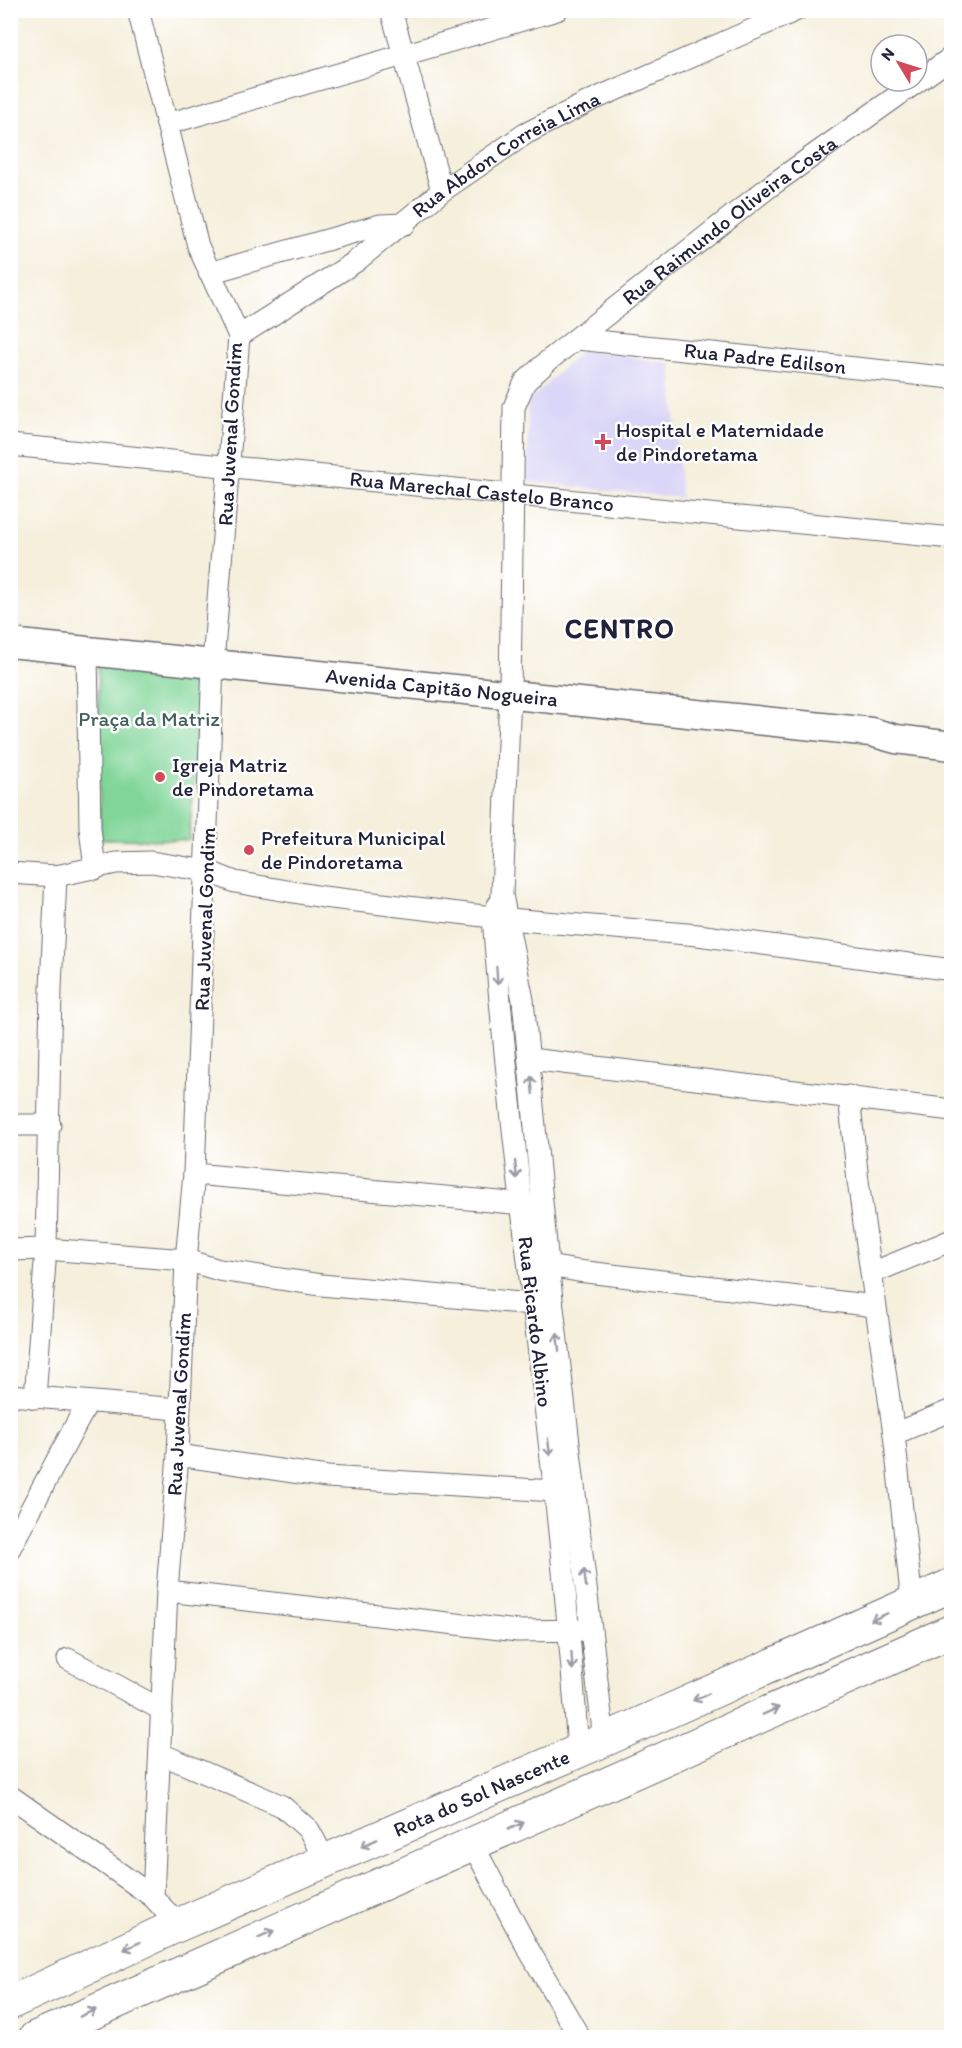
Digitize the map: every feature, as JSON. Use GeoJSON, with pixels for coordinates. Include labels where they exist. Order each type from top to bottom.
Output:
{"type":"FeatureCollection","features":[{"type":"Feature","properties":{"kind":"highway","name":"Rota do Sol Nascente"},"geometry":{"type":"LineString","coordinates":[[10,2003],[178,1925],[326,1862],[951,1585]]}},
{"type":"Feature","properties":{"kind":"highway","name":"Rota do Sol Nascente"},"geometry":{"type":"LineString","coordinates":[[35,2037],[473,1845],[951,1631]]}},
{"type":"Feature","properties":{"kind":"main road","name":"Avenida Capitão Nogueira"},"geometry":{"type":"LineString","coordinates":[[10,643],[871,732],[896,739],[951,746]]}},
{"type":"Feature","properties":{"kind":"main road","name":"Avenida Capitão Nogueira"},"geometry":{"type":"LineString","coordinates":[[871,732],[900,728],[951,731]]}},
{"type":"Feature","properties":{"kind":"street","name":"Rua Juvenal Gondim"},"geometry":{"type":"LineString","coordinates":[[138,10],[198,246],[239,336],[213,663],[194,1174],[186,1260],[178,1455],[167,1591],[153,1897]]}},
{"type":"Feature","properties":{"kind":"street"},"geometry":{"type":"LineString","coordinates":[[391,10],[401,55],[442,191]]}},
{"type":"Feature","properties":{"kind":"street"},"geometry":{"type":"LineString","coordinates":[[166,124],[557,10]]}},
{"type":"Feature","properties":{"kind":"street","name":"Rua Abdon Correia Lima"},"geometry":{"type":"LineString","coordinates":[[239,336],[355,262],[405,224],[442,191],[525,134],[588,102],[797,10]]}},
{"type":"Feature","properties":{"kind":"street","name":"Rua Raimundo Oliveira Costa"},"geometry":{"type":"LineString","coordinates":[[518,395],[525,382],[769,187],[951,57]]}},
{"type":"Feature","properties":{"kind":"street"},"geometry":{"type":"LineString","coordinates":[[209,273],[380,225],[405,224]]}},
{"type":"Feature","properties":{"kind":"street","name":"Rua Padre Edilson"},"geometry":{"type":"LineString","coordinates":[[578,339],[951,378]]}},
{"type":"Feature","properties":{"kind":"street","name":"Rua Ricardo Albino"},"geometry":{"type":"LineString","coordinates":[[518,395],[513,430],[510,693],[501,918],[503,1055],[532,1304],[552,1387],[591,1630],[591,1745]]}},
{"type":"Feature","properties":{"kind":"street","name":"Rua Marechal Castelo Branco"},"geometry":{"type":"LineString","coordinates":[[10,445],[951,538]]}},
{"type":"Feature","properties":{"kind":"street"},"geometry":{"type":"LineString","coordinates":[[87,651],[90,834],[95,868]]}},
{"type":"Feature","properties":{"kind":"street"},"geometry":{"type":"LineString","coordinates":[[10,873],[56,876],[116,863],[151,862],[207,871],[235,882],[323,897],[501,918],[698,935],[951,970]]}},
{"type":"Feature","properties":{"kind":"street"},"geometry":{"type":"LineString","coordinates":[[35,1398],[46,1249],[51,988],[56,876]]}},
{"type":"Feature","properties":{"kind":"street","name":"Rua Ricardo Albino"},"geometry":{"type":"LineString","coordinates":[[501,918],[523,1000],[530,1059],[548,1265],[554,1491],[570,1630],[591,1745]]}},
{"type":"Feature","properties":{"kind":"street"},"geometry":{"type":"LineString","coordinates":[[530,1059],[951,1110]]}},
{"type":"Feature","properties":{"kind":"street"},"geometry":{"type":"LineString","coordinates":[[849,1096],[875,1306],[894,1434],[912,1603]]}},
{"type":"Feature","properties":{"kind":"street"},"geometry":{"type":"LineString","coordinates":[[10,1125],[50,1125]]}},
{"type":"Feature","properties":{"kind":"street"},"geometry":{"type":"LineString","coordinates":[[194,1174],[520,1205],[543,1205]]}},
{"type":"Feature","properties":{"kind":"street"},"geometry":{"type":"LineString","coordinates":[[872,1273],[951,1240]]}},
{"type":"Feature","properties":{"kind":"street"},"geometry":{"type":"LineString","coordinates":[[10,1250],[46,1249],[186,1260],[219,1270],[321,1285],[532,1304]]}},
{"type":"Feature","properties":{"kind":"street"},"geometry":{"type":"LineString","coordinates":[[527,1262],[578,1271],[875,1306]]}},
{"type":"Feature","properties":{"kind":"street"},"geometry":{"type":"LineString","coordinates":[[10,1395],[179,1409]]}},
{"type":"Feature","properties":{"kind":"street"},"geometry":{"type":"LineString","coordinates":[[10,1548],[88,1402]]}},
{"type":"Feature","properties":{"kind":"street"},"geometry":{"type":"LineString","coordinates":[[894,1434],[951,1410]]}},
{"type":"Feature","properties":{"kind":"street"},"geometry":{"type":"LineString","coordinates":[[178,1455],[327,1477],[554,1491]]}},
{"type":"Feature","properties":{"kind":"street"},"geometry":{"type":"LineString","coordinates":[[167,1591],[518,1631],[591,1630]]}},
{"type":"Feature","properties":{"kind":"street"},"geometry":{"type":"LineString","coordinates":[[68,1659],[162,1710]]}},
{"type":"Feature","properties":{"kind":"street"},"geometry":{"type":"LineString","coordinates":[[161,1754],[282,1806],[309,1830],[326,1862]]}},
{"type":"Feature","properties":{"kind":"street"},"geometry":{"type":"LineString","coordinates":[[10,1796],[153,1897],[178,1925]]}},
{"type":"Feature","properties":{"kind":"street"},"geometry":{"type":"LineString","coordinates":[[473,1845],[526,1946],[580,2037]]}},
{"type":"Feature","properties":{"kind":"shaded area","name":"Hospital e Maternidade de Pindoretama"},"geometry":{"type":"Polygon","coordinates":[[[581,350],[671,363],[681,498],[528,482],[528,402],[581,350]]]}},
{"type":"Feature","properties":{"kind":"green space","name":"Praça da Matriz"},"geometry":{"type":"Polygon","coordinates":[[[98,662],[202,676],[189,840],[100,839],[98,662]]]}},
{"type":"Feature","properties":{"kind":"place","name":"Hospital e Maternidade de Pindoretama"},"geometry":{"type":"Point","coordinates":[603,442]}},
{"type":"Feature","properties":{"kind":"place","name":"Igreja Matriz de Pindoretama"},"geometry":{"type":"Point","coordinates":[160,777]}},
{"type":"Feature","properties":{"kind":"place","name":"Prefeitura Municipal de Pindoretama"},"geometry":{"type":"Point","coordinates":[249,850]}},
{"type":"Feature","properties":{"kind":"district","name":"CENTRO"},"geometry":{"type":"Point","coordinates":[620,629]}}]}
